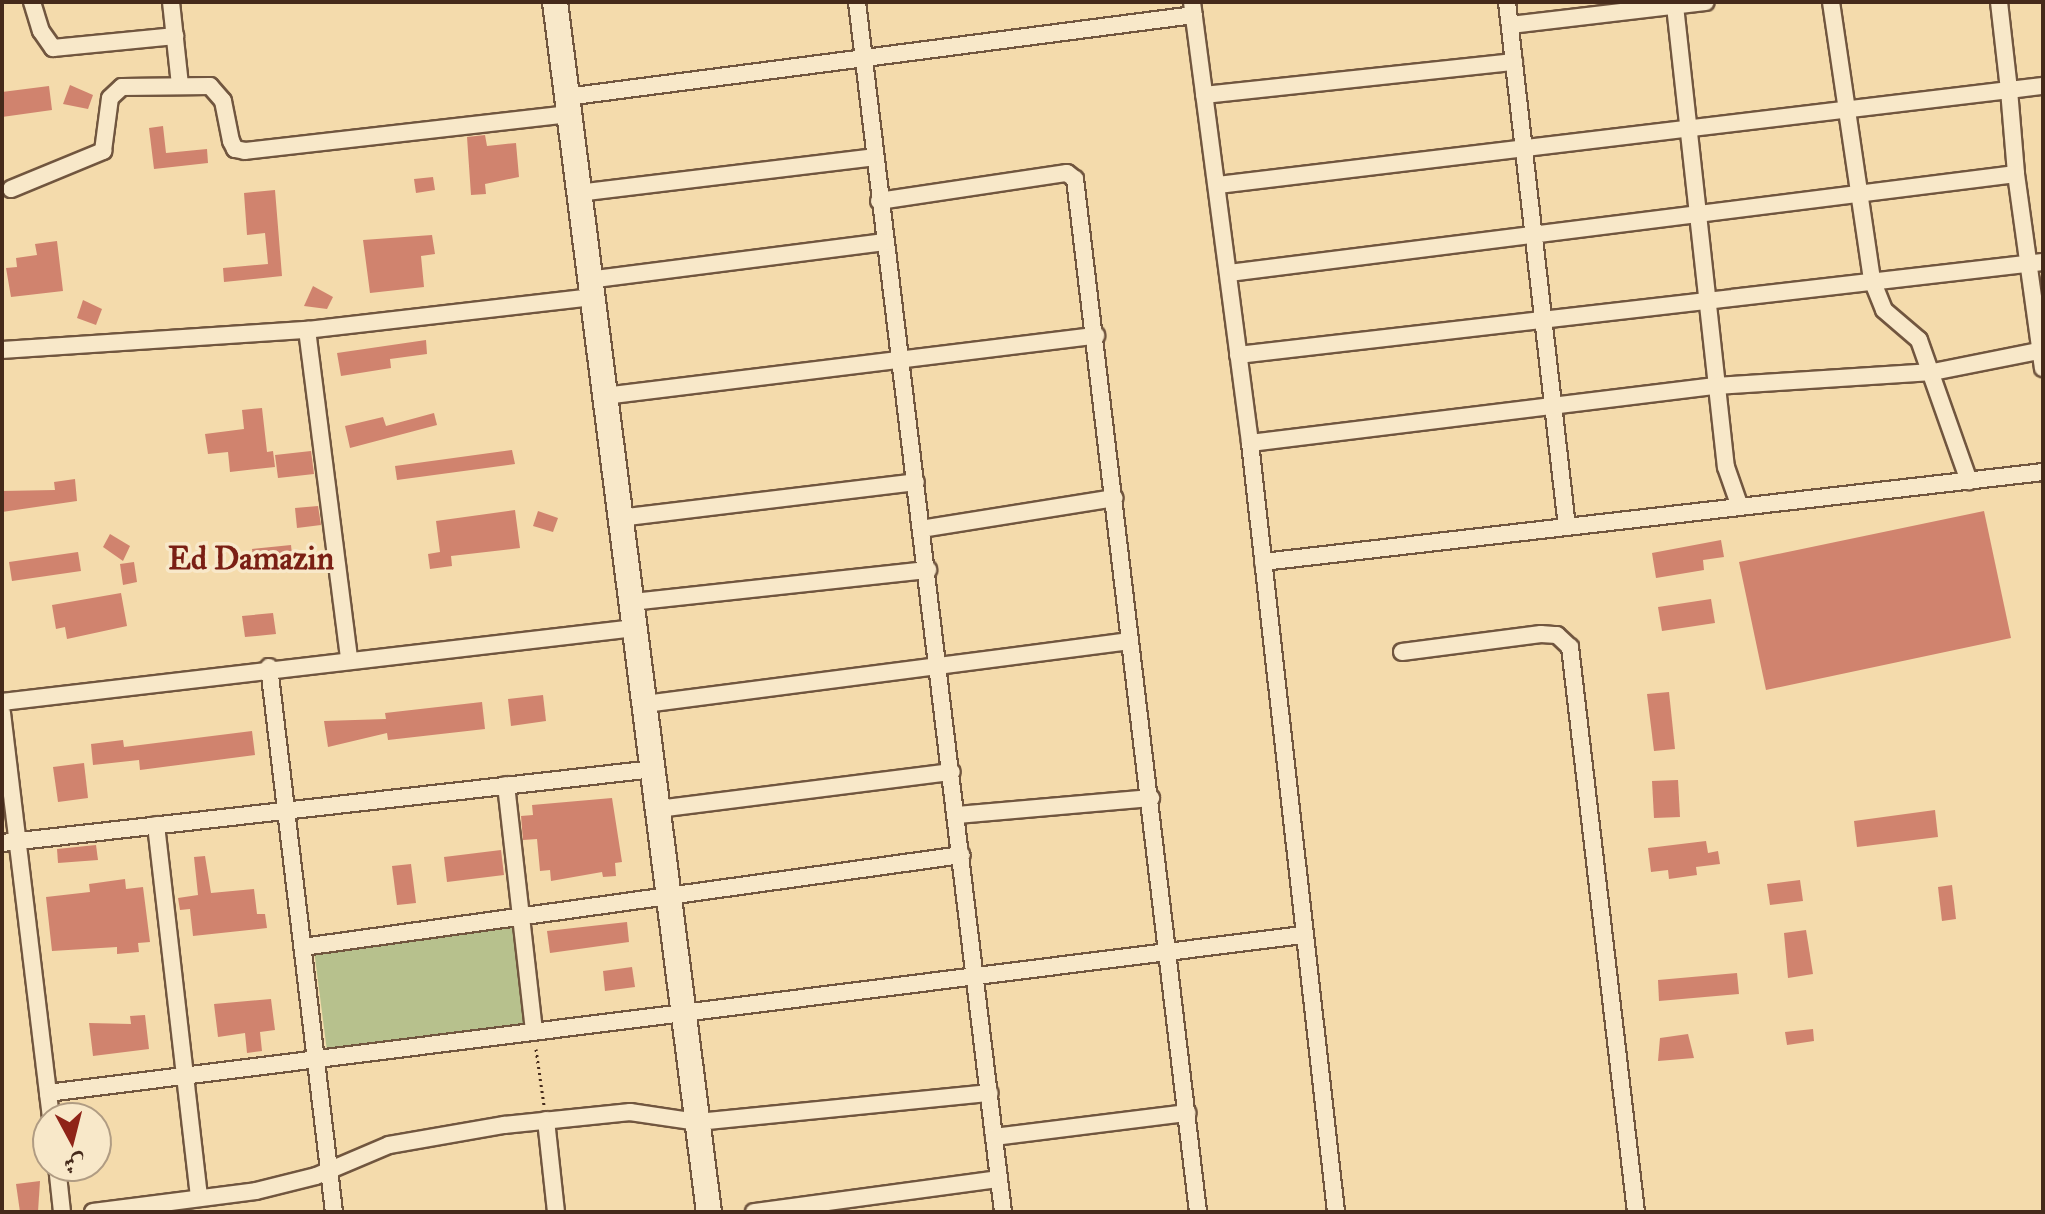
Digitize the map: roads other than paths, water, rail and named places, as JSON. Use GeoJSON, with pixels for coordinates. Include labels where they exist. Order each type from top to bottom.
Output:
{"type":"FeatureCollection","features":[{"type":"Feature","properties":{"kind":"street"},"geometry":{"type":"LineString","coordinates":[[32,2],[41,31],[53,48],[175,36]]}},
{"type":"Feature","properties":{"kind":"street"},"geometry":{"type":"LineString","coordinates":[[171,2],[180,85]]}},
{"type":"Feature","properties":{"kind":"street"},"geometry":{"type":"LineString","coordinates":[[555,2],[709,1212]]}},
{"type":"Feature","properties":{"kind":"street"},"geometry":{"type":"LineString","coordinates":[[857,2],[879,201],[977,976],[1003,1212]]}},
{"type":"Feature","properties":{"kind":"street"},"geometry":{"type":"LineString","coordinates":[[1507,2],[1527,146],[1567,527]]}},
{"type":"Feature","properties":{"kind":"street"},"geometry":{"type":"LineString","coordinates":[[1510,25],[1706,2]]}},
{"type":"Feature","properties":{"kind":"street"},"geometry":{"type":"LineString","coordinates":[[1831,2],[1872,280],[1884,310],[1919,340],[1933,372],[1969,481]]}},
{"type":"Feature","properties":{"kind":"street"},"geometry":{"type":"LineString","coordinates":[[1999,2],[2016,174],[2035,263],[2043,368]]}},
{"type":"Feature","properties":{"kind":"street"},"geometry":{"type":"LineString","coordinates":[[1675,6],[1692,128],[1726,467],[1740,507]]}},
{"type":"Feature","properties":{"kind":"street"},"geometry":{"type":"LineString","coordinates":[[11,189],[103,151],[110,98],[116,89],[210,86],[218,92],[235,149],[245,151],[567,106],[863,55],[1193,8],[1250,443],[1336,1212]]}},
{"type":"Feature","properties":{"kind":"street"},"geometry":{"type":"LineString","coordinates":[[1204,95],[1514,62]]}},
{"type":"Feature","properties":{"kind":"street"},"geometry":{"type":"LineString","coordinates":[[1218,185],[2043,86]]}},
{"type":"Feature","properties":{"kind":"street"},"geometry":{"type":"LineString","coordinates":[[578,193],[874,157]]}},
{"type":"Feature","properties":{"kind":"street"},"geometry":{"type":"LineString","coordinates":[[879,201],[1073,174],[1096,336],[1130,641],[1171,952],[1198,1212]]}},
{"type":"Feature","properties":{"kind":"street"},"geometry":{"type":"LineString","coordinates":[[1229,273],[2016,174]]}},
{"type":"Feature","properties":{"kind":"street"},"geometry":{"type":"LineString","coordinates":[[2,350],[307,330],[885,242]]}},
{"type":"Feature","properties":{"kind":"street"},"geometry":{"type":"LineString","coordinates":[[1238,355],[2035,263]]}},
{"type":"Feature","properties":{"kind":"street"},"geometry":{"type":"LineString","coordinates":[[307,330],[349,659]]}},
{"type":"Feature","properties":{"kind":"street"},"geometry":{"type":"LineString","coordinates":[[604,396],[1096,336]]}},
{"type":"Feature","properties":{"kind":"street"},"geometry":{"type":"LineString","coordinates":[[1250,443],[1716,386],[1933,372],[2042,350]]}},
{"type":"Feature","properties":{"kind":"street"},"geometry":{"type":"LineString","coordinates":[[1263,562],[2043,472]]}},
{"type":"Feature","properties":{"kind":"street"},"geometry":{"type":"LineString","coordinates":[[619,518],[916,482]]}},
{"type":"Feature","properties":{"kind":"street"},"geometry":{"type":"LineString","coordinates":[[921,529],[1115,498]]}},
{"type":"Feature","properties":{"kind":"street"},"geometry":{"type":"LineString","coordinates":[[632,602],[928,570]]}},
{"type":"Feature","properties":{"kind":"street"},"geometry":{"type":"LineString","coordinates":[[2,702],[269,667],[635,628]]}},
{"type":"Feature","properties":{"kind":"street"},"geometry":{"type":"LineString","coordinates":[[1402,652],[1541,634],[1557,635],[1570,647],[1636,1212]]}},
{"type":"Feature","properties":{"kind":"street"},"geometry":{"type":"LineString","coordinates":[[645,704],[1130,641]]}},
{"type":"Feature","properties":{"kind":"street"},"geometry":{"type":"LineString","coordinates":[[269,667],[334,1212]]}},
{"type":"Feature","properties":{"kind":"street"},"geometry":{"type":"LineString","coordinates":[[2,713],[10,842],[49,1102]]}},
{"type":"Feature","properties":{"kind":"street"},"geometry":{"type":"LineString","coordinates":[[10,842],[654,769]]}},
{"type":"Feature","properties":{"kind":"street"},"geometry":{"type":"LineString","coordinates":[[658,809],[952,772]]}},
{"type":"Feature","properties":{"kind":"street"},"geometry":{"type":"LineString","coordinates":[[506,785],[534,1031]]}},
{"type":"Feature","properties":{"kind":"street"},"geometry":{"type":"LineString","coordinates":[[957,815],[1151,798]]}},
{"type":"Feature","properties":{"kind":"street"},"geometry":{"type":"LineString","coordinates":[[156,825],[199,1196]]}},
{"type":"Feature","properties":{"kind":"street"},"geometry":{"type":"LineString","coordinates":[[303,947],[669,892],[962,855]]}},
{"type":"Feature","properties":{"kind":"street"},"geometry":{"type":"LineString","coordinates":[[48,1093],[1303,935]]}},
{"type":"Feature","properties":{"kind":"street"},"geometry":{"type":"LineString","coordinates":[[93,1212],[256,1191],[328,1170],[389,1145],[546,1120],[630,1112],[698,1122],[990,1093]]}},
{"type":"Feature","properties":{"kind":"street"},"geometry":{"type":"LineString","coordinates":[[994,1137],[1188,1113]]}},
{"type":"Feature","properties":{"kind":"street"},"geometry":{"type":"LineString","coordinates":[[546,1120],[556,1212]]}},
{"type":"Feature","properties":{"kind":"street"},"geometry":{"type":"LineString","coordinates":[[754,1212],[999,1179]]}},
{"type":"Feature","properties":{"kind":"street"},"geometry":{"type":"LineString","coordinates":[[59,1182],[62,1212]]}},
{"type":"Feature","properties":{"kind":"district","name":"Ed Damazin"},"geometry":{"type":"Point","coordinates":[251,559]}}]}
